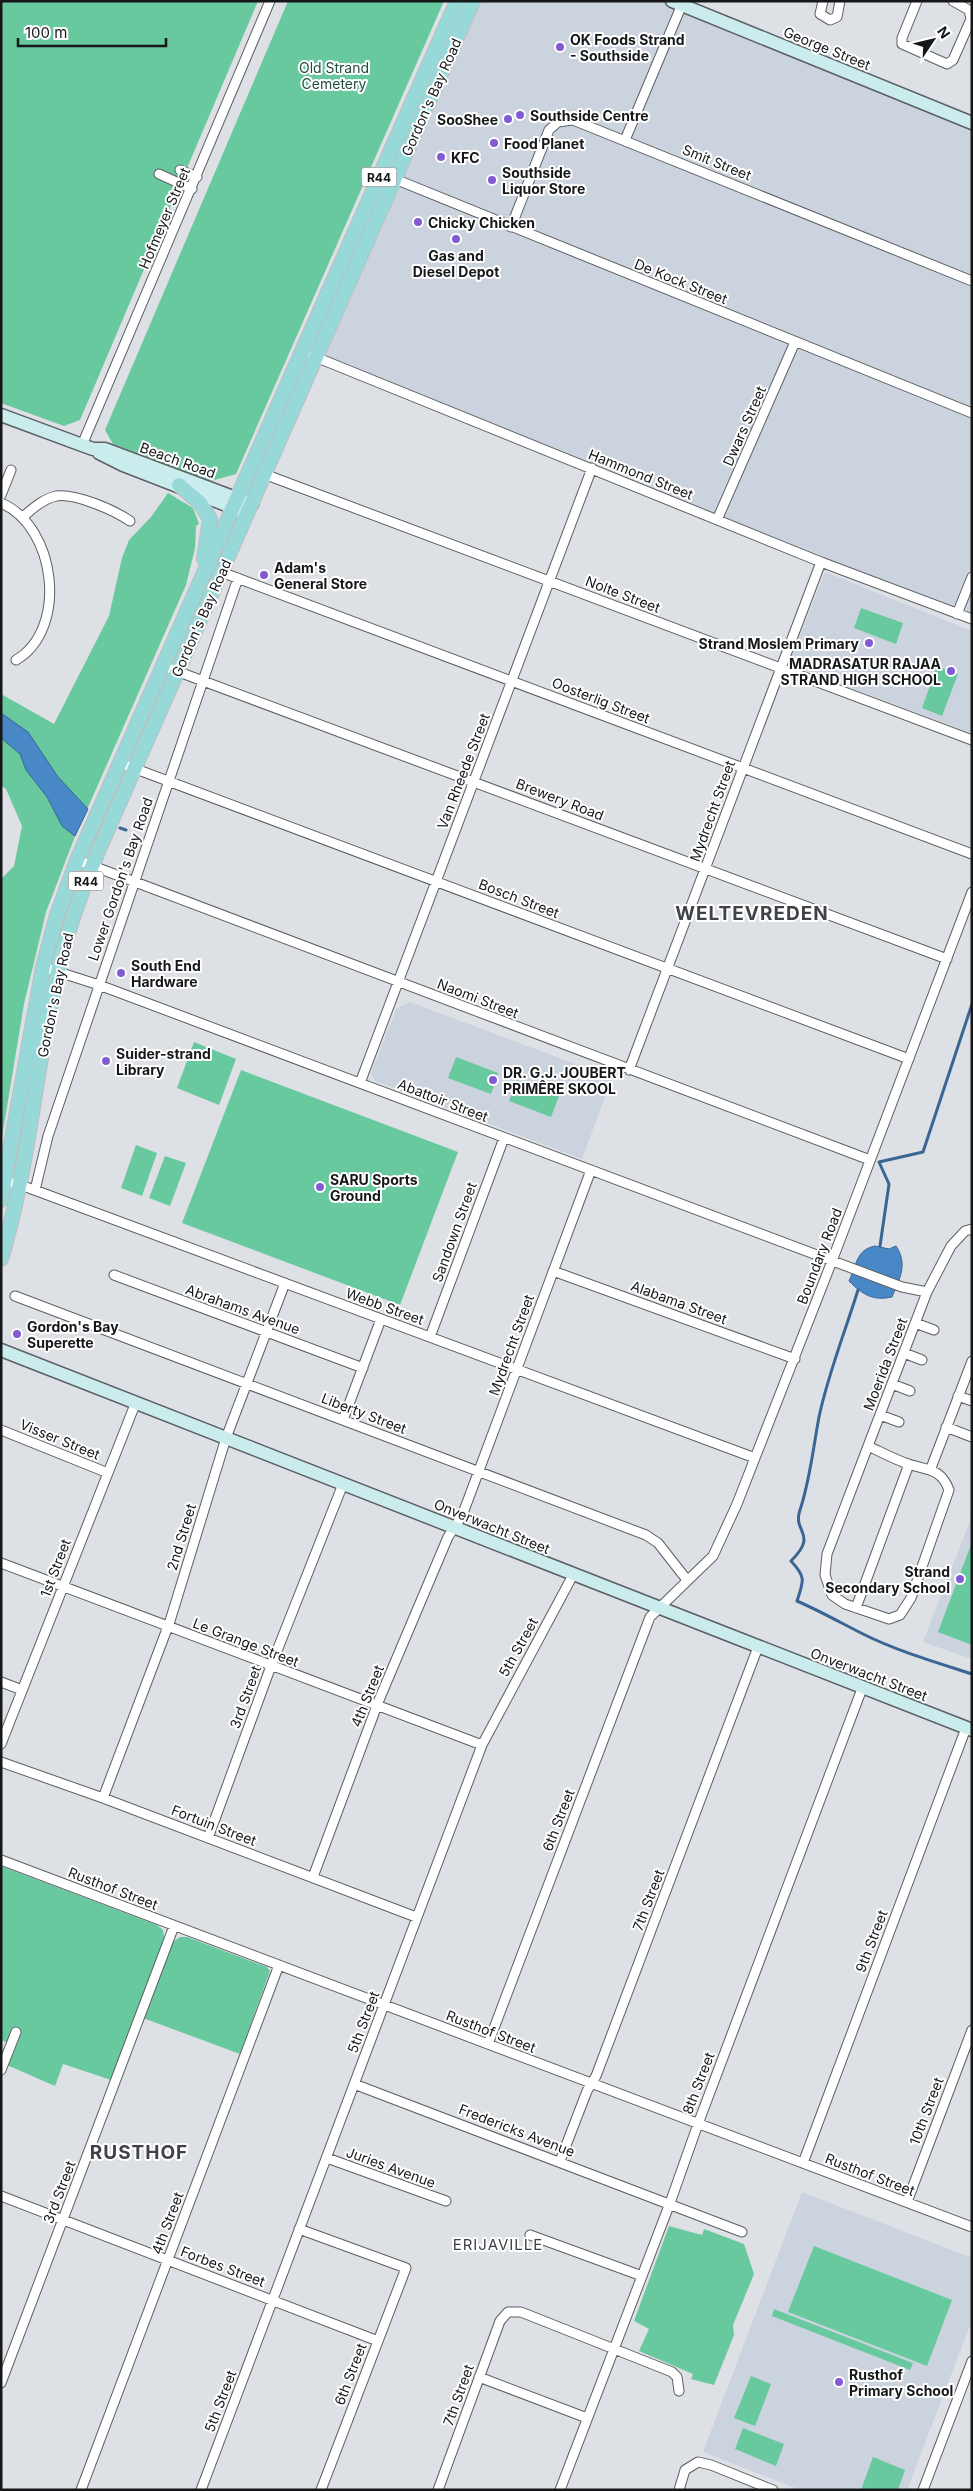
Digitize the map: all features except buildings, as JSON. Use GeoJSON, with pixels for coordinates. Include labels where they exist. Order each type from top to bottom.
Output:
{"type":"FeatureCollection","features":[{"type":"Feature","properties":{"kind":"main road","name":"Gordon's Bay Road"},"geometry":{"type":"LineString","coordinates":[[1,1200],[6,1181],[43,967],[56,918],[77,860],[457,1]]}},
{"type":"Feature","properties":{"kind":"main road","name":"Gordon's Bay Road"},"geometry":{"type":"LineString","coordinates":[[1,1259],[20,1185],[58,971],[71,924],[91,866],[473,1]]}},
{"type":"Feature","properties":{"kind":"main road"},"geometry":{"type":"LineString","coordinates":[[180,486],[200,503],[210,519],[202,577]]}},
{"type":"Feature","properties":{"kind":"street","name":"Hofmeyer Street"},"geometry":{"type":"LineString","coordinates":[[88,447],[270,1]]}},
{"type":"Feature","properties":{"kind":"street"},"geometry":{"type":"LineString","coordinates":[[823,1],[819,11],[822,17],[830,20],[837,17],[840,1]]}},
{"type":"Feature","properties":{"kind":"street"},"geometry":{"type":"LineString","coordinates":[[917,1],[902,38],[902,44],[945,63],[952,60],[971,19],[969,10],[959,2]]}},
{"type":"Feature","properties":{"kind":"street"},"geometry":{"type":"LineString","coordinates":[[625,140],[679,3]]}},
{"type":"Feature","properties":{"kind":"street","name":"George Street"},"geometry":{"type":"LineString","coordinates":[[679,3],[972,122]]}},
{"type":"Feature","properties":{"kind":"street","name":"Smit Street"},"geometry":{"type":"LineString","coordinates":[[511,227],[547,135],[553,126],[563,120],[573,120],[972,281]]}},
{"type":"Feature","properties":{"kind":"street"},"geometry":{"type":"LineString","coordinates":[[180,170],[197,177]]}},
{"type":"Feature","properties":{"kind":"street","name":"De Kock Street"},"geometry":{"type":"LineString","coordinates":[[380,173],[972,414]]}},
{"type":"Feature","properties":{"kind":"street"},"geometry":{"type":"LineString","coordinates":[[159,174],[192,189]]}},
{"type":"Feature","properties":{"kind":"street","name":"Dwars Street"},"geometry":{"type":"LineString","coordinates":[[717,520],[795,342]]}},
{"type":"Feature","properties":{"kind":"street","name":"Hammond Street"},"geometry":{"type":"LineString","coordinates":[[301,352],[821,562],[972,619]]}},
{"type":"Feature","properties":{"kind":"street","name":"Beach Road"},"geometry":{"type":"LineString","coordinates":[[1,416],[88,447],[106,449],[235,503]]}},
{"type":"Feature","properties":{"kind":"street","name":"Beach Road"},"geometry":{"type":"LineString","coordinates":[[88,447],[103,457],[180,486],[250,508]]}},
{"type":"Feature","properties":{"kind":"street","name":"Van Rheede Street"},"geometry":{"type":"LineString","coordinates":[[360,1083],[592,468]]}},
{"type":"Feature","properties":{"kind":"street"},"geometry":{"type":"LineString","coordinates":[[1,495],[11,470]]}},
{"type":"Feature","properties":{"kind":"street","name":"Nolte Street"},"geometry":{"type":"LineString","coordinates":[[264,474],[972,740]]}},
{"type":"Feature","properties":{"kind":"street"},"geometry":{"type":"LineString","coordinates":[[23,517],[49,498],[62,496],[118,513],[130,521]]}},
{"type":"Feature","properties":{"kind":"street"},"geometry":{"type":"LineString","coordinates":[[1,503],[23,517],[35,533],[43,549],[50,600],[47,618],[40,637],[33,648],[16,660]]}},
{"type":"Feature","properties":{"kind":"street","name":"Mydrecht Street"},"geometry":{"type":"LineString","coordinates":[[629,1070],[821,562]]}},
{"type":"Feature","properties":{"kind":"street","name":"Oosterlig Street"},"geometry":{"type":"LineString","coordinates":[[221,572],[972,854]]}},
{"type":"Feature","properties":{"kind":"street"},"geometry":{"type":"LineString","coordinates":[[957,614],[972,577]]}},
{"type":"Feature","properties":{"kind":"street","name":"Lower Gordon's Bay Road"},"geometry":{"type":"LineString","coordinates":[[35,1190],[48,1136],[98,985],[238,578]]}},
{"type":"Feature","properties":{"kind":"street","name":"Brewery Road"},"geometry":{"type":"LineString","coordinates":[[163,666],[947,959]]}},
{"type":"Feature","properties":{"kind":"street","name":"Bosch Street"},"geometry":{"type":"LineString","coordinates":[[120,763],[909,1059]]}},
{"type":"Feature","properties":{"kind":"street","name":"Naomi Street"},"geometry":{"type":"LineString","coordinates":[[77,860],[870,1160]]}},
{"type":"Feature","properties":{"kind":"street","name":"Boundary Road"},"geometry":{"type":"LineString","coordinates":[[659,1608],[687,1580],[705,1566],[720,1546],[795,1359],[972,892]]}},
{"type":"Feature","properties":{"kind":"street","name":"Abattoir Street"},"geometry":{"type":"LineString","coordinates":[[43,967],[98,985],[899,1286],[927,1292]]}},
{"type":"Feature","properties":{"kind":"street","name":"Sandown Street"},"geometry":{"type":"LineString","coordinates":[[430,1337],[504,1138]]}},
{"type":"Feature","properties":{"kind":"street","name":"Mydrecht Street"},"geometry":{"type":"LineString","coordinates":[[454,1528],[462,1516],[591,1170]]}},
{"type":"Feature","properties":{"kind":"street","name":"Webb Street"},"geometry":{"type":"LineString","coordinates":[[6,1181],[35,1190],[754,1458]]}},
{"type":"Feature","properties":{"kind":"street","name":"Moerida Street"},"geometry":{"type":"LineString","coordinates":[[931,1468],[943,1477],[949,1490],[949,1496],[906,1608],[900,1615],[888,1619],[838,1601],[832,1595],[826,1581],[824,1566],[827,1554],[927,1292],[950,1246],[965,1231],[972,1229]]}},
{"type":"Feature","properties":{"kind":"street","name":"Alabama Street"},"geometry":{"type":"LineString","coordinates":[[553,1271],[795,1359]]}},
{"type":"Feature","properties":{"kind":"street","name":"Abrahams Avenue"},"geometry":{"type":"LineString","coordinates":[[114,1275],[363,1368]]}},
{"type":"Feature","properties":{"kind":"street","name":"2nd Street"},"geometry":{"type":"LineString","coordinates":[[103,1798],[167,1627],[226,1438],[285,1283]]}},
{"type":"Feature","properties":{"kind":"street","name":"Liberty Street"},"geometry":{"type":"LineString","coordinates":[[15,1296],[650,1537],[661,1546],[687,1580]]}},
{"type":"Feature","properties":{"kind":"street"},"geometry":{"type":"LineString","coordinates":[[343,1420],[381,1319]]}},
{"type":"Feature","properties":{"kind":"street"},"geometry":{"type":"LineString","coordinates":[[915,1323],[934,1330]]}},
{"type":"Feature","properties":{"kind":"street","name":"Onverwacht Street"},"geometry":{"type":"LineString","coordinates":[[1,1350],[758,1648],[863,1686],[969,1729]]}},
{"type":"Feature","properties":{"kind":"street"},"geometry":{"type":"LineString","coordinates":[[904,1353],[922,1360]]}},
{"type":"Feature","properties":{"kind":"street"},"geometry":{"type":"LineString","coordinates":[[868,1446],[909,1464],[931,1468],[971,1362]]}},
{"type":"Feature","properties":{"kind":"street"},"geometry":{"type":"LineString","coordinates":[[892,1384],[910,1391]]}},
{"type":"Feature","properties":{"kind":"street"},"geometry":{"type":"LineString","coordinates":[[958,1396],[972,1401]]}},
{"type":"Feature","properties":{"kind":"street","name":"1st Street"},"geometry":{"type":"LineString","coordinates":[[1,1744],[136,1402]]}},
{"type":"Feature","properties":{"kind":"street"},"geometry":{"type":"LineString","coordinates":[[880,1415],[899,1422]]}},
{"type":"Feature","properties":{"kind":"street"},"geometry":{"type":"LineString","coordinates":[[946,1427],[972,1437]]}},
{"type":"Feature","properties":{"kind":"street","name":"Visser Street"},"geometry":{"type":"LineString","coordinates":[[1,1430],[108,1473]]}},
{"type":"Feature","properties":{"kind":"street"},"geometry":{"type":"LineString","coordinates":[[856,1608],[909,1464]]}},
{"type":"Feature","properties":{"kind":"street","name":"3rd Street"},"geometry":{"type":"LineString","coordinates":[[208,1838],[271,1666],[343,1484]]}},
{"type":"Feature","properties":{"kind":"street","name":"4th Street"},"geometry":{"type":"LineString","coordinates":[[313,1877],[377,1706],[448,1537],[454,1528]]}},
{"type":"Feature","properties":{"kind":"street","name":"Le Grange Street"},"geometry":{"type":"LineString","coordinates":[[1,1563],[482,1746]]}},
{"type":"Feature","properties":{"kind":"street","name":"5th Street"},"geometry":{"type":"LineString","coordinates":[[201,2490],[482,1746],[573,1575]]}},
{"type":"Feature","properties":{"kind":"street","name":"6th Street"},"geometry":{"type":"LineString","coordinates":[[488,2044],[646,1626],[650,1617],[659,1608]]}},
{"type":"Feature","properties":{"kind":"street","name":"7th Street"},"geometry":{"type":"LineString","coordinates":[[560,2161],[592,2084],[758,1648]]}},
{"type":"Feature","properties":{"kind":"street"},"geometry":{"type":"LineString","coordinates":[[1,1682],[22,1690]]}},
{"type":"Feature","properties":{"kind":"street","name":"8th Street"},"geometry":{"type":"LineString","coordinates":[[560,2490],[615,2349],[863,1686]]}},
{"type":"Feature","properties":{"kind":"street","name":"9th Street"},"geometry":{"type":"LineString","coordinates":[[803,2163],[969,1729]]}},
{"type":"Feature","properties":{"kind":"street","name":"Fortuin Street"},"geometry":{"type":"LineString","coordinates":[[1,1762],[103,1798],[416,1917]]}},
{"type":"Feature","properties":{"kind":"street","name":"Rusthof Street"},"geometry":{"type":"LineString","coordinates":[[1,1860],[972,2227]]}},
{"type":"Feature","properties":{"kind":"street","name":"3rd Street"},"geometry":{"type":"LineString","coordinates":[[1,2384],[174,1926]]}},
{"type":"Feature","properties":{"kind":"street","name":"4th Street"},"geometry":{"type":"LineString","coordinates":[[81,2490],[279,1965]]}},
{"type":"Feature","properties":{"kind":"street","name":"10th Street"},"geometry":{"type":"LineString","coordinates":[[907,2202],[972,2030]]}},
{"type":"Feature","properties":{"kind":"street"},"geometry":{"type":"LineString","coordinates":[[1,2070],[16,2032]]}},
{"type":"Feature","properties":{"kind":"street","name":"Fredericks Avenue"},"geometry":{"type":"LineString","coordinates":[[354,2084],[742,2232]]}},
{"type":"Feature","properties":{"kind":"street","name":"Juries Avenue"},"geometry":{"type":"LineString","coordinates":[[327,2158],[446,2201]]}},
{"type":"Feature","properties":{"kind":"street","name":"Forbes Street"},"geometry":{"type":"LineString","coordinates":[[1,2196],[378,2341]]}},
{"type":"Feature","properties":{"kind":"street","name":"6th Street"},"geometry":{"type":"LineString","coordinates":[[299,2229],[406,2268],[321,2490]]}},
{"type":"Feature","properties":{"kind":"street"},"geometry":{"type":"LineString","coordinates":[[530,2235],[642,2276]]}},
{"type":"Feature","properties":{"kind":"street","name":"7th Street"},"geometry":{"type":"LineString","coordinates":[[438,2490],[500,2321],[508,2312],[522,2312],[615,2349]]}},
{"type":"Feature","properties":{"kind":"street"},"geometry":{"type":"LineString","coordinates":[[615,2349],[672,2372],[677,2377],[679,2391]]}},
{"type":"Feature","properties":{"kind":"street"},"geometry":{"type":"LineString","coordinates":[[923,2490],[972,2361]]}},
{"type":"Feature","properties":{"kind":"street"},"geometry":{"type":"LineString","coordinates":[[479,2378],[587,2418]]}},
{"type":"Feature","properties":{"kind":"street"},"geometry":{"type":"LineString","coordinates":[[679,2490],[686,2470],[694,2463],[703,2462],[773,2490]]}},
{"type":"Feature","properties":{"kind":"shaded area"},"geometry":{"type":"Polygon","coordinates":[[[467,1],[672,1],[972,121],[972,617],[310,355],[467,1]]]}},
{"type":"Feature","properties":{"kind":"shaded area","name":"Strand Moslem Primary"},"geometry":{"type":"Polygon","coordinates":[[[825,572],[972,631],[972,734],[789,664],[825,572]]]}},
{"type":"Feature","properties":{"kind":"shaded area","name":"DR. G.J. JOUBERT PRIMÊRE SKOOL"},"geometry":{"type":"Polygon","coordinates":[[[410,1002],[612,1078],[582,1159],[375,1081],[371,1073],[397,1008],[410,1002]]]}},
{"type":"Feature","properties":{"kind":"shaded area","name":"Strand Secondary School"},"geometry":{"type":"Polygon","coordinates":[[[972,1516],[972,1659],[923,1642],[972,1516]]]}},
{"type":"Feature","properties":{"kind":"shaded area","name":"Rusthof Primary School"},"geometry":{"type":"Polygon","coordinates":[[[802,2192],[972,2258],[972,2320],[907,2490],[801,2490],[703,2452],[802,2192]]]}},
{"type":"Feature","properties":{"kind":"green space"},"geometry":{"type":"Polygon","coordinates":[[[1,1],[258,1],[80,420],[64,426],[1,403],[1,1]]]}},
{"type":"Feature","properties":{"kind":"green space","name":"Old Strand Cemetery"},"geometry":{"type":"Polygon","coordinates":[[[288,1],[444,1],[236,474],[211,481],[113,444],[105,430],[288,1]]]}},
{"type":"Feature","properties":{"kind":"green space"},"geometry":{"type":"Polygon","coordinates":[[[168,493],[193,508],[199,524],[196,526],[195,548],[186,585],[74,839],[46,912],[24,1004],[1,1143],[1,879],[14,866],[22,826],[6,789],[1,785],[1,694],[54,724],[109,616],[122,558],[129,540],[151,517],[168,493]]]}},
{"type":"Feature","properties":{"kind":"green space"},"geometry":{"type":"Polygon","coordinates":[[[861,608],[903,623],[896,644],[854,628],[861,608]]]}},
{"type":"Feature","properties":{"kind":"green space"},"geometry":{"type":"Polygon","coordinates":[[[937,666],[958,674],[942,716],[922,708],[937,666]]]}},
{"type":"Feature","properties":{"kind":"green space"},"geometry":{"type":"Polygon","coordinates":[[[194,1042],[236,1059],[219,1105],[177,1088],[194,1042]]]}},
{"type":"Feature","properties":{"kind":"green space"},"geometry":{"type":"Polygon","coordinates":[[[456,1057],[498,1073],[491,1094],[448,1078],[456,1057]]]}},
{"type":"Feature","properties":{"kind":"green space","name":"SARU Sports Ground"},"geometry":{"type":"Polygon","coordinates":[[[241,1070],[458,1152],[400,1305],[182,1223],[241,1070]]]}},
{"type":"Feature","properties":{"kind":"green space"},"geometry":{"type":"Polygon","coordinates":[[[517,1080],[559,1096],[551,1117],[509,1101],[517,1080]]]}},
{"type":"Feature","properties":{"kind":"green space"},"geometry":{"type":"Polygon","coordinates":[[[136,1145],[157,1153],[142,1196],[121,1188],[136,1145]]]}},
{"type":"Feature","properties":{"kind":"green space"},"geometry":{"type":"Polygon","coordinates":[[[165,1156],[186,1163],[170,1206],[149,1198],[165,1156]]]}},
{"type":"Feature","properties":{"kind":"green space"},"geometry":{"type":"Polygon","coordinates":[[[972,1542],[972,1645],[938,1632],[972,1542]]]}},
{"type":"Feature","properties":{"kind":"green space"},"geometry":{"type":"Polygon","coordinates":[[[1,1866],[157,1925],[163,1930],[164,1939],[111,2080],[63,2064],[55,2086],[7,2065],[15,2045],[1,2040],[1,1866]]]}},
{"type":"Feature","properties":{"kind":"green space"},"geometry":{"type":"Polygon","coordinates":[[[180,1937],[187,1937],[267,1967],[270,1971],[240,2054],[143,2018],[173,1942],[180,1937]]]}},
{"type":"Feature","properties":{"kind":"green space"},"geometry":{"type":"Polygon","coordinates":[[[669,2226],[702,2235],[704,2229],[744,2244],[754,2274],[733,2325],[734,2335],[714,2385],[691,2379],[693,2374],[639,2351],[649,2329],[634,2321],[669,2226]]]}},
{"type":"Feature","properties":{"kind":"green space"},"geometry":{"type":"Polygon","coordinates":[[[814,2246],[952,2300],[927,2366],[788,2312],[814,2246]]]}},
{"type":"Feature","properties":{"kind":"green space"},"geometry":{"type":"Polygon","coordinates":[[[774,2309],[913,2363],[910,2370],[772,2316],[774,2309]]]}},
{"type":"Feature","properties":{"kind":"green space"},"geometry":{"type":"Polygon","coordinates":[[[751,2376],[771,2384],[755,2426],[734,2418],[751,2376]]]}},
{"type":"Feature","properties":{"kind":"green space"},"geometry":{"type":"Polygon","coordinates":[[[743,2428],[784,2444],[776,2466],[735,2449],[743,2428]]]}},
{"type":"Feature","properties":{"kind":"green space"},"geometry":{"type":"Polygon","coordinates":[[[873,2457],[905,2470],[898,2490],[861,2490],[873,2457]]]}},
{"type":"Feature","properties":{"kind":"water"},"geometry":{"type":"Polygon","coordinates":[[[1,713],[28,732],[58,777],[88,809],[75,836],[62,826],[47,797],[26,770],[20,754],[1,738],[1,713]]]}},
{"type":"Feature","properties":{"kind":"water"},"geometry":{"type":"Polygon","coordinates":[[[875,1246],[889,1249],[896,1246],[902,1259],[902,1271],[892,1297],[879,1298],[869,1296],[849,1281],[861,1254],[875,1246]]]}},
{"type":"Feature","properties":{"kind":"waterway"},"geometry":{"type":"LineString","coordinates":[[120,828],[126,830]]}},
{"type":"Feature","properties":{"kind":"waterway"},"geometry":{"type":"LineString","coordinates":[[880,1246],[889,1184],[879,1162],[923,1152],[972,1004]]}},
{"type":"Feature","properties":{"kind":"waterway"},"geometry":{"type":"LineString","coordinates":[[858,1290],[823,1401],[809,1476],[798,1518],[804,1539],[799,1552],[791,1561],[799,1571],[802,1579],[797,1601],[889,1646],[972,1674]]}},
{"type":"Feature","properties":{"kind":"place","name":"OK Foods Strand - Southside"},"geometry":{"type":"Point","coordinates":[560,47]}},
{"type":"Feature","properties":{"kind":"place","name":"Southside Centre"},"geometry":{"type":"Point","coordinates":[520,115]}},
{"type":"Feature","properties":{"kind":"place","name":"SooShee"},"geometry":{"type":"Point","coordinates":[508,119]}},
{"type":"Feature","properties":{"kind":"place","name":"Food Planet"},"geometry":{"type":"Point","coordinates":[494,143]}},
{"type":"Feature","properties":{"kind":"place","name":"KFC"},"geometry":{"type":"Point","coordinates":[441,157]}},
{"type":"Feature","properties":{"kind":"place","name":"Southside Liquor Store"},"geometry":{"type":"Point","coordinates":[492,180]}},
{"type":"Feature","properties":{"kind":"place","name":"Chicky Chicken"},"geometry":{"type":"Point","coordinates":[418,222]}},
{"type":"Feature","properties":{"kind":"place","name":"Gas and Diesel Depot"},"geometry":{"type":"Point","coordinates":[456,239]}},
{"type":"Feature","properties":{"kind":"place","name":"Adam's General Store"},"geometry":{"type":"Point","coordinates":[264,575]}},
{"type":"Feature","properties":{"kind":"place","name":"Strand Moslem Primary"},"geometry":{"type":"Point","coordinates":[869,643]}},
{"type":"Feature","properties":{"kind":"place","name":"MADRASATUR RAJAA STRAND HIGH SCHOOL"},"geometry":{"type":"Point","coordinates":[951,671]}},
{"type":"Feature","properties":{"kind":"place","name":"South End Hardware"},"geometry":{"type":"Point","coordinates":[121,973]}},
{"type":"Feature","properties":{"kind":"place","name":"Suider-strand Library"},"geometry":{"type":"Point","coordinates":[106,1061]}},
{"type":"Feature","properties":{"kind":"place","name":"DR. G.J. JOUBERT PRIMÊRE SKOOL"},"geometry":{"type":"Point","coordinates":[493,1080]}},
{"type":"Feature","properties":{"kind":"place","name":"SARU Sports Ground"},"geometry":{"type":"Point","coordinates":[320,1187]}},
{"type":"Feature","properties":{"kind":"place","name":"Gordon's Bay Superette"},"geometry":{"type":"Point","coordinates":[17,1334]}},
{"type":"Feature","properties":{"kind":"place","name":"Strand Secondary School"},"geometry":{"type":"Point","coordinates":[960,1579]}},
{"type":"Feature","properties":{"kind":"place","name":"Rusthof Primary School"},"geometry":{"type":"Point","coordinates":[839,2382]}},
{"type":"Feature","properties":{"kind":"district","name":"WELTEVREDEN"},"geometry":{"type":"Point","coordinates":[752,913]}},
{"type":"Feature","properties":{"kind":"district","name":"RUSTHOF"},"geometry":{"type":"Point","coordinates":[139,2152]}},
{"type":"Feature","properties":{"kind":"district","name":"ERIJAVILLE"},"geometry":{"type":"Point","coordinates":[498,2244]}}]}
